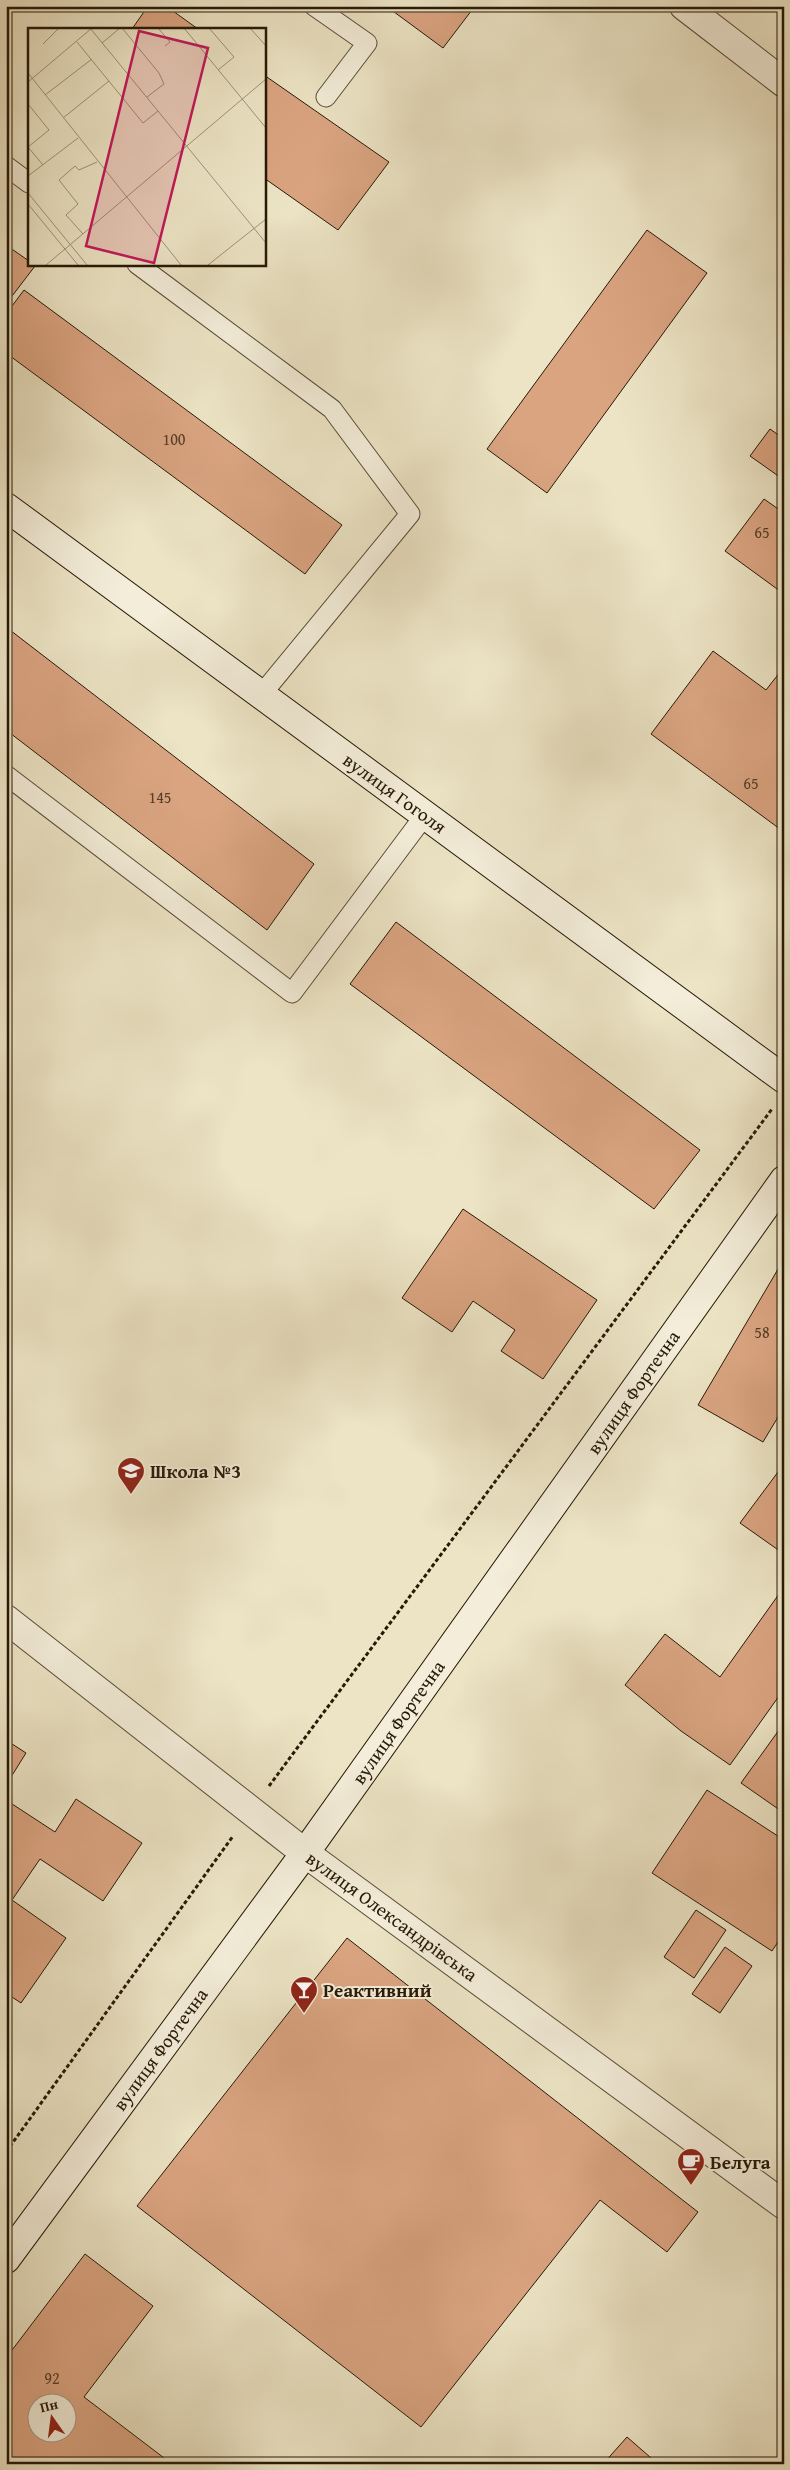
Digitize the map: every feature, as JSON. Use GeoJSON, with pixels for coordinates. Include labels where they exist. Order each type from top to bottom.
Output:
{"type":"FeatureCollection","features":[{"type":"Feature","properties":{"kind":"street"},"geometry":{"type":"LineString","coordinates":[[684,6],[784,83]]}},
{"type":"Feature","properties":{"kind":"street","name":"вулиця Гоголя"},"geometry":{"type":"LineString","coordinates":[[6,507],[425,815],[781,1090]]}},
{"type":"Feature","properties":{"kind":"street","name":"вулиця Фортечна"},"geometry":{"type":"LineString","coordinates":[[6,2259],[305,1853],[784,1180]]}},
{"type":"Feature","properties":{"kind":"street","name":"вулиця Олександрівська"},"geometry":{"type":"LineString","coordinates":[[6,1618],[305,1853],[784,2205]]}},
{"type":"Feature","properties":{"kind":"lane"},"geometry":{"type":"LineString","coordinates":[[314,6],[367,43],[326,97]]}},
{"type":"Feature","properties":{"kind":"lane"},"geometry":{"type":"LineString","coordinates":[[6,166],[28,182]]}},
{"type":"Feature","properties":{"kind":"lane"},"geometry":{"type":"LineString","coordinates":[[138,265],[332,409],[410,514],[261,695]]}},
{"type":"Feature","properties":{"kind":"lane"},"geometry":{"type":"LineString","coordinates":[[6,775],[292,993],[425,815]]}},
{"type":"Feature","properties":{"kind":"path"},"geometry":{"type":"LineString","coordinates":[[6,2152],[251,1811],[781,1090]]}},
{"type":"Feature","properties":{"kind":"building"},"geometry":{"type":"Polygon","coordinates":[[[148,6],[166,6],[197,28],[133,28],[148,6]]]}},
{"type":"Feature","properties":{"kind":"building"},"geometry":{"type":"Polygon","coordinates":[[[386,6],[475,6],[443,48],[386,6]]]}},
{"type":"Feature","properties":{"kind":"building"},"geometry":{"type":"Polygon","coordinates":[[[265,76],[389,162],[338,230],[265,179],[265,76]]]}},
{"type":"Feature","properties":{"kind":"building"},"geometry":{"type":"Polygon","coordinates":[[[647,230],[707,273],[547,493],[487,449],[647,230]]]}},
{"type":"Feature","properties":{"kind":"building"},"geometry":{"type":"Polygon","coordinates":[[[6,245],[28,260],[28,265],[35,266],[6,304],[6,245]]]}},
{"type":"Feature","properties":{"kind":"building"},"geometry":{"type":"Polygon","coordinates":[[[24,290],[342,525],[305,574],[6,353],[6,314],[24,290]]]}},
{"type":"Feature","properties":{"kind":"building"},"geometry":{"type":"Polygon","coordinates":[[[770,429],[784,439],[784,480],[750,456],[770,429]]]}},
{"type":"Feature","properties":{"kind":"building"},"geometry":{"type":"Polygon","coordinates":[[[764,499],[784,513],[784,594],[725,551],[764,499]]]}},
{"type":"Feature","properties":{"kind":"building"},"geometry":{"type":"Polygon","coordinates":[[[6,627],[314,864],[267,930],[6,730],[6,627]]]}},
{"type":"Feature","properties":{"kind":"building"},"geometry":{"type":"Polygon","coordinates":[[[713,651],[766,690],[784,667],[784,832],[651,734],[713,651]]]}},
{"type":"Feature","properties":{"kind":"building"},"geometry":{"type":"Polygon","coordinates":[[[396,922],[700,1150],[654,1209],[350,984],[396,922]]]}},
{"type":"Feature","properties":{"kind":"building"},"geometry":{"type":"Polygon","coordinates":[[[463,1209],[597,1300],[543,1379],[501,1351],[515,1330],[473,1301],[452,1332],[402,1298],[463,1209]]]}},
{"type":"Feature","properties":{"kind":"building"},"geometry":{"type":"Polygon","coordinates":[[[784,1259],[784,1407],[763,1442],[698,1405],[784,1259]]]}},
{"type":"Feature","properties":{"kind":"building"},"geometry":{"type":"Polygon","coordinates":[[[781,1468],[784,1470],[784,1554],[740,1523],[781,1468]]]}},
{"type":"Feature","properties":{"kind":"building"},"geometry":{"type":"Polygon","coordinates":[[[784,1587],[784,1689],[730,1765],[681,1731],[625,1685],[665,1634],[720,1677],[784,1587]]]}},
{"type":"Feature","properties":{"kind":"building"},"geometry":{"type":"Polygon","coordinates":[[[784,1723],[784,1813],[741,1783],[784,1723]]]}},
{"type":"Feature","properties":{"kind":"building"},"geometry":{"type":"Polygon","coordinates":[[[6,1740],[26,1753],[6,1785],[6,1740]]]}},
{"type":"Feature","properties":{"kind":"building"},"geometry":{"type":"Polygon","coordinates":[[[707,1790],[784,1840],[784,1933],[772,1951],[652,1873],[707,1790]]]}},
{"type":"Feature","properties":{"kind":"building"},"geometry":{"type":"Polygon","coordinates":[[[76,1799],[142,1843],[103,1901],[40,1859],[12,1900],[66,1938],[21,2003],[6,1993],[6,1800],[55,1832],[76,1799]]]}},
{"type":"Feature","properties":{"kind":"building"},"geometry":{"type":"Polygon","coordinates":[[[696,1910],[726,1930],[694,1978],[664,1957],[696,1910]]]}},
{"type":"Feature","properties":{"kind":"building"},"geometry":{"type":"Polygon","coordinates":[[[347,1938],[698,2212],[667,2252],[600,2200],[421,2427],[137,2206],[347,1938]]]}},
{"type":"Feature","properties":{"kind":"building"},"geometry":{"type":"Polygon","coordinates":[[[725,1947],[752,1966],[720,2013],[692,1994],[725,1947]]]}},
{"type":"Feature","properties":{"kind":"building"},"geometry":{"type":"Polygon","coordinates":[[[85,2254],[153,2306],[84,2397],[172,2464],[6,2464],[6,2358],[85,2254]]]}},
{"type":"Feature","properties":{"kind":"building"},"geometry":{"type":"Polygon","coordinates":[[[627,2437],[658,2464],[603,2464],[627,2437]]]}},
{"type":"Feature","properties":{"kind":"place","name":"Школа №3"},"geometry":{"type":"Point","coordinates":[131,1495]}},
{"type":"Feature","properties":{"kind":"place","name":"Реактивний"},"geometry":{"type":"Point","coordinates":[304,2014]}},
{"type":"Feature","properties":{"kind":"place","name":"Белуга"},"geometry":{"type":"Point","coordinates":[691,2186]}}]}
